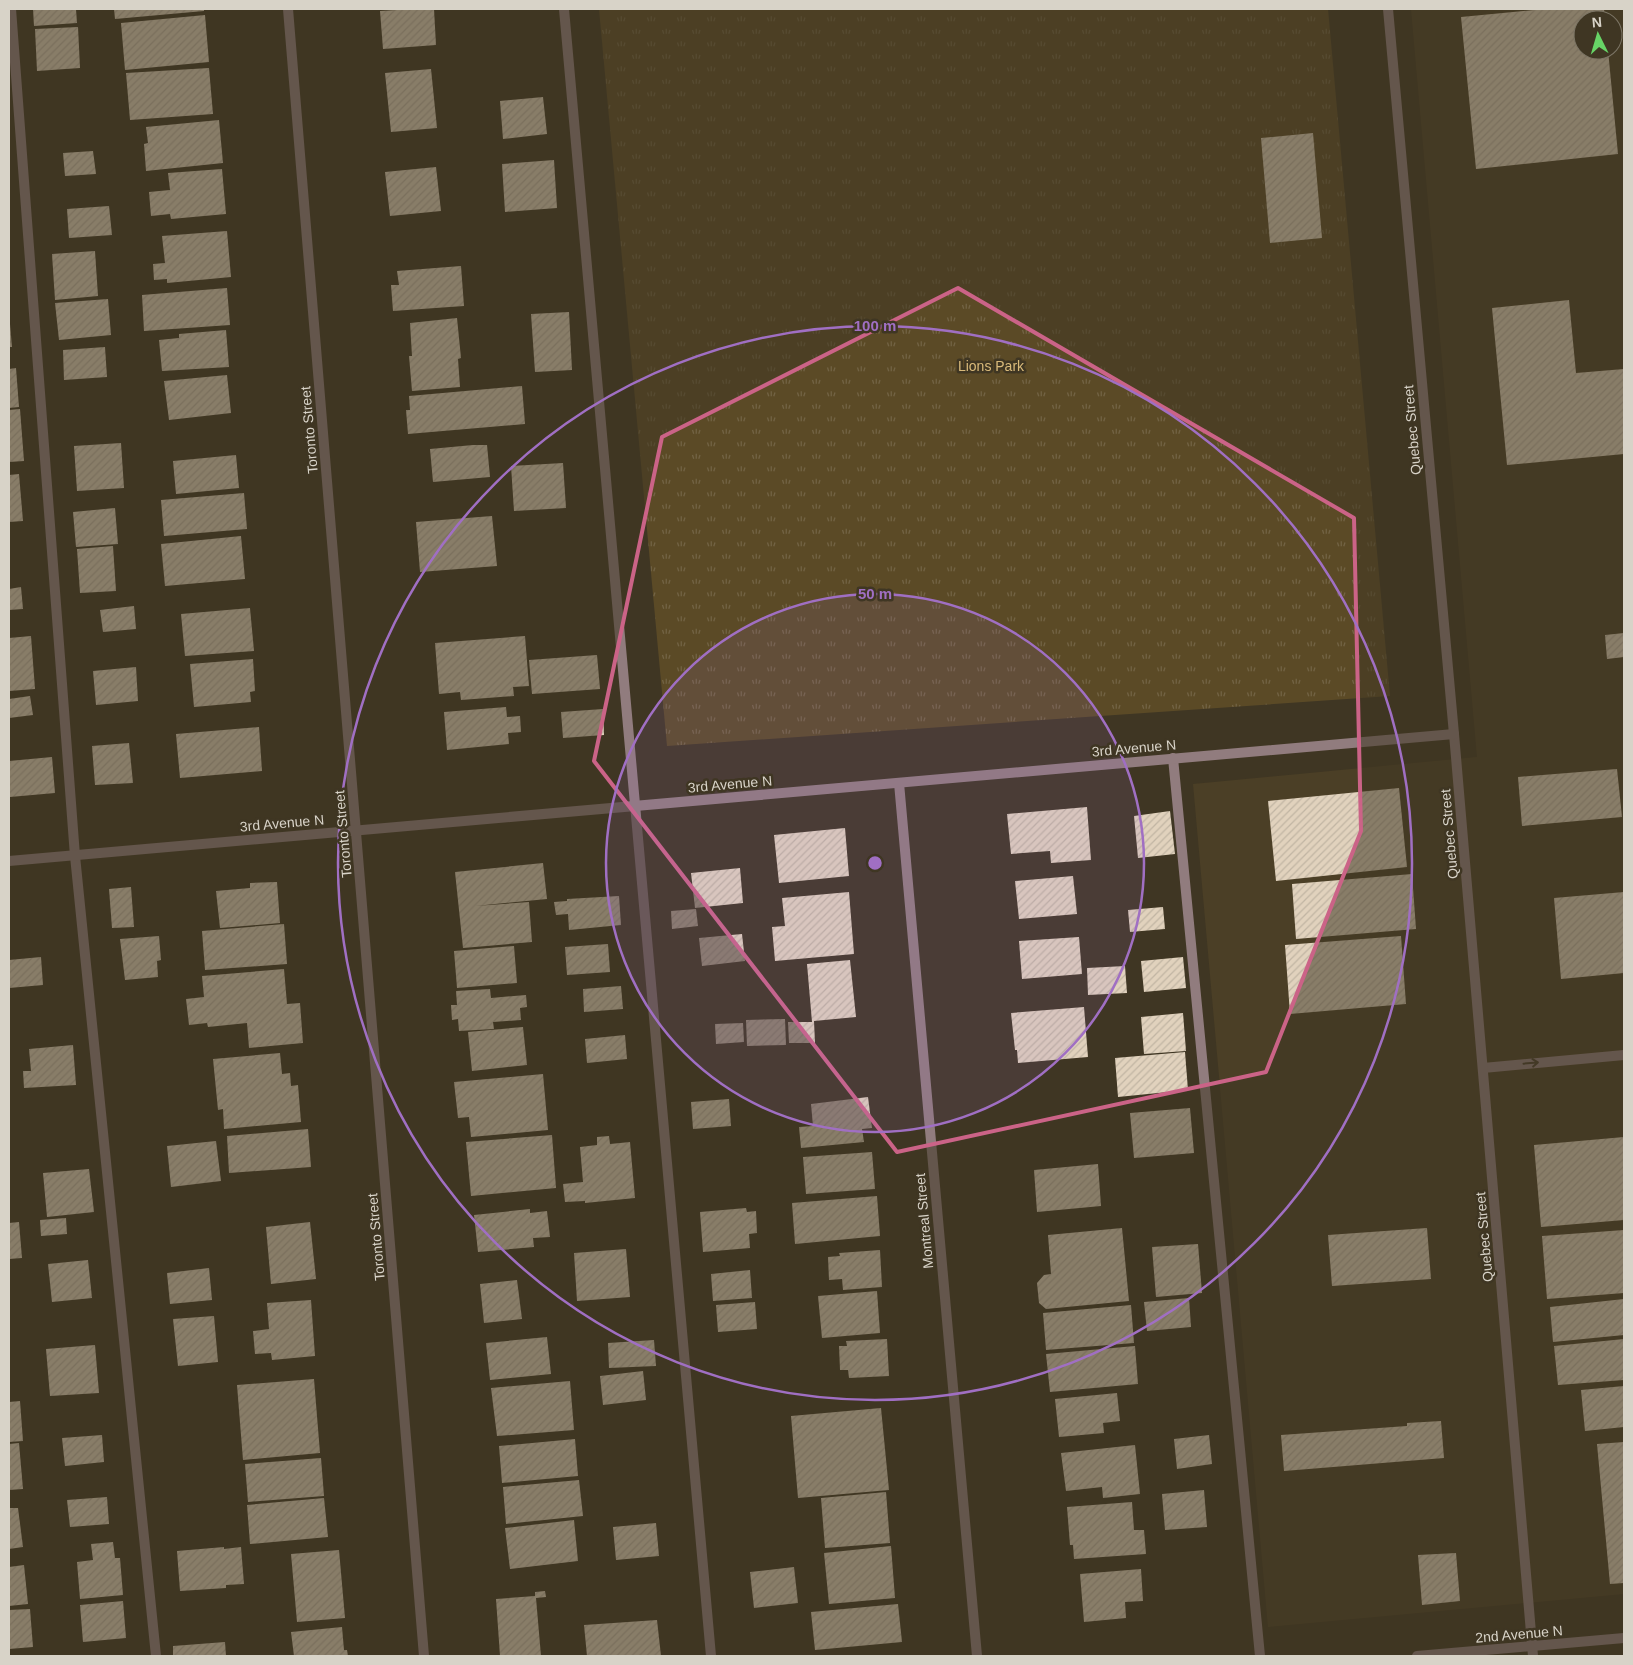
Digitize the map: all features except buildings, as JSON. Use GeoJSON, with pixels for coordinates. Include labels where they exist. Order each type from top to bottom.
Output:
{"type":"FeatureCollection","features":[{"type":"Feature","properties":{"kind":"street"},"geometry":{"type":"LineString","coordinates":[[11,9],[75,856],[156,1656]]}},
{"type":"Feature","properties":{"kind":"street","name":"Toronto Street"},"geometry":{"type":"LineString","coordinates":[[288,9],[424,1656]]}},
{"type":"Feature","properties":{"kind":"street"},"geometry":{"type":"LineString","coordinates":[[564,9],[711,1656]]}},
{"type":"Feature","properties":{"kind":"street","name":"Quebec Street"},"geometry":{"type":"LineString","coordinates":[[1388,9],[1454,734],[1533,1651]]}},
{"type":"Feature","properties":{"kind":"street","name":"3rd Avenue N"},"geometry":{"type":"LineString","coordinates":[[9,861],[1454,734]]}},
{"type":"Feature","properties":{"kind":"street"},"geometry":{"type":"LineString","coordinates":[[1173,758],[1260,1656]]}},
{"type":"Feature","properties":{"kind":"street","name":"Montreal Street"},"geometry":{"type":"LineString","coordinates":[[899,783],[977,1656]]}},
{"type":"Feature","properties":{"kind":"street"},"geometry":{"type":"LineString","coordinates":[[1483,1068],[1624,1055]]}},
{"type":"Feature","properties":{"kind":"street","name":"2nd Avenue N"},"geometry":{"type":"LineString","coordinates":[[1417,1656],[1533,1651],[1624,1638]]}},
{"type":"Feature","properties":{"kind":"highlighted area"},"geometry":{"type":"Polygon","coordinates":[[[958,288],[1354,518],[1361,831],[1266,1072],[897,1152],[594,761],[662,437],[958,288]]]}},
{"type":"Feature","properties":{"kind":"shaded area"},"geometry":{"type":"Polygon","coordinates":[[[1411,9],[1624,9],[1624,1594],[1268,1627],[1193,784],[1477,757],[1411,9]]]}},
{"type":"Feature","properties":{"kind":"green space","name":"Lions Park"},"geometry":{"type":"Polygon","coordinates":[[[599,9],[1328,9],[1390,696],[667,746],[599,9]]]}}]}
